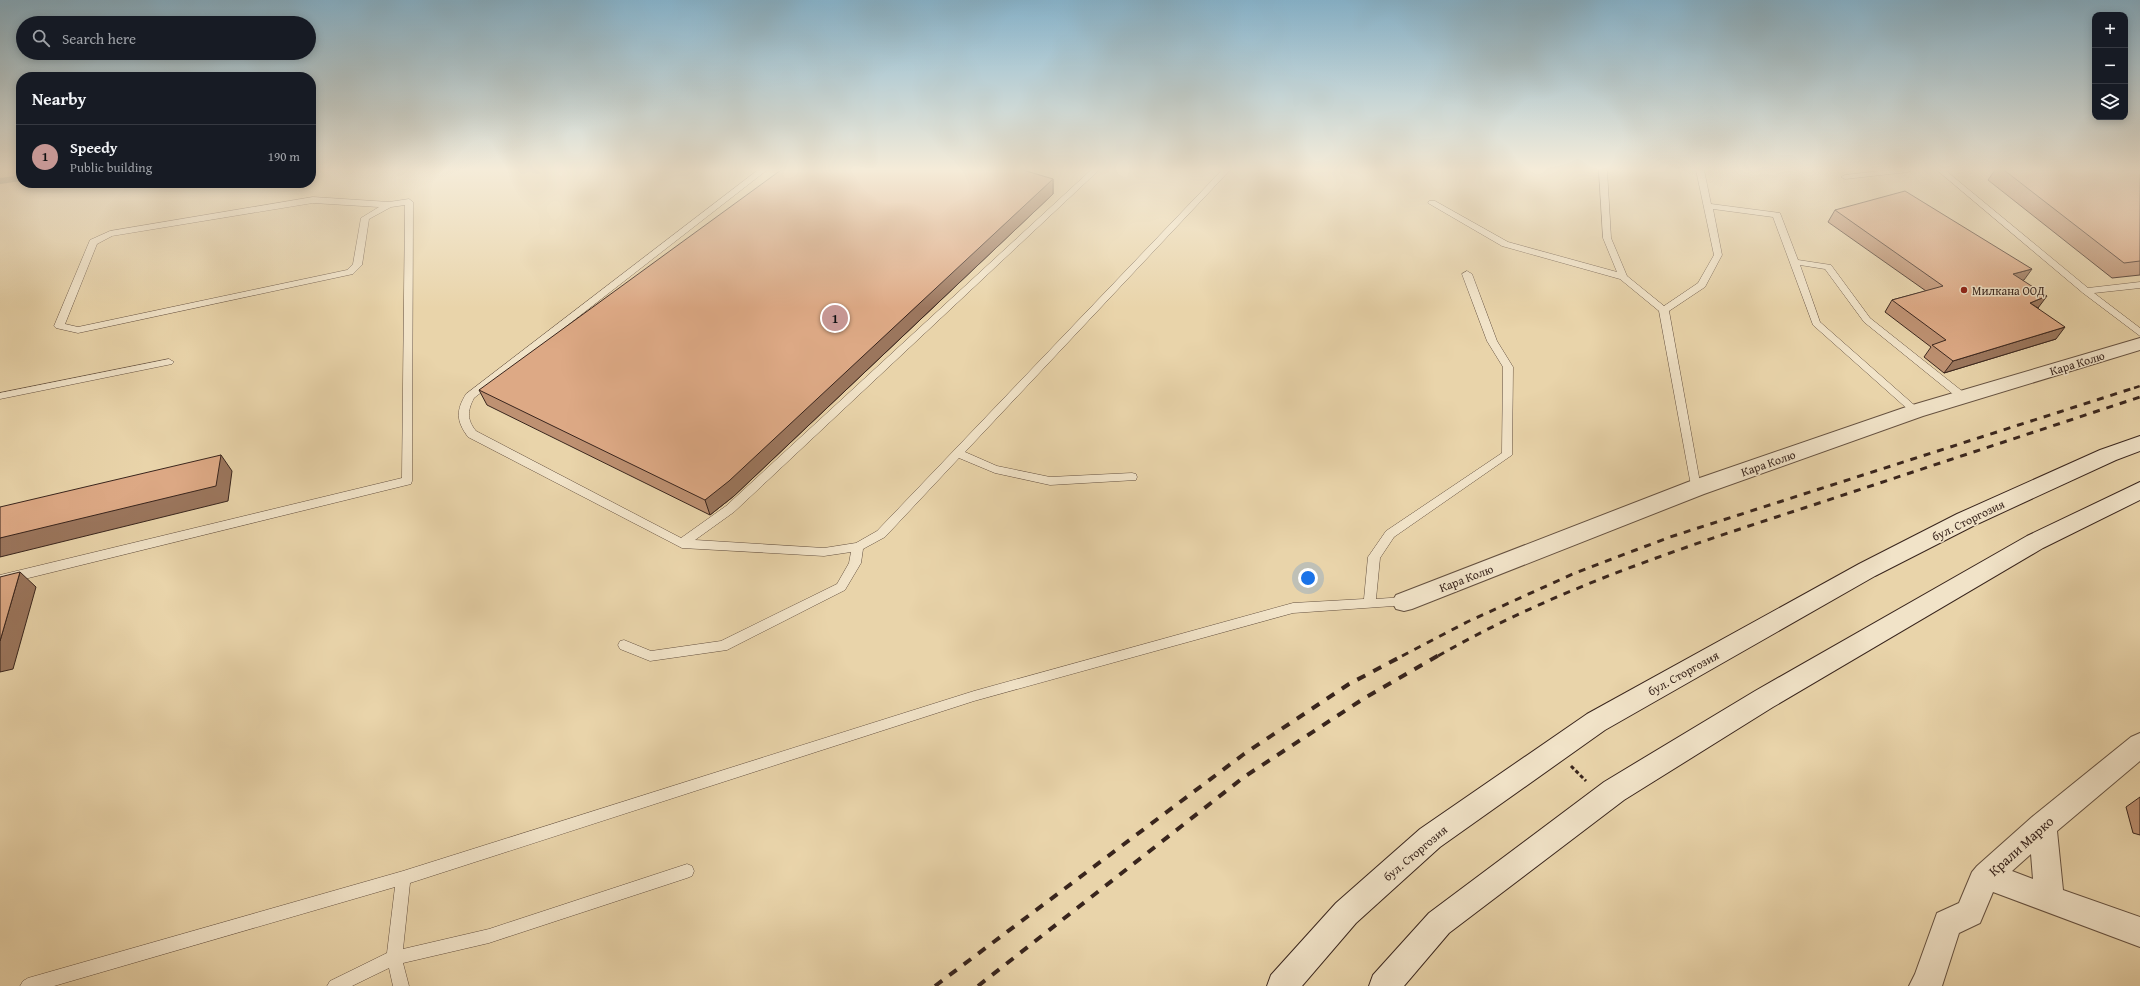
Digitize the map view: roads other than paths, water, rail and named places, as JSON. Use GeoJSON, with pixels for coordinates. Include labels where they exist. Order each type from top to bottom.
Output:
{"type":"FeatureCollection","features":[{"type":"Feature","properties":{"kind":"main road","name":"Кара Колю"},"geometry":{"type":"LineString","coordinates":[[1404,602],[1696,488],[1916,411],[2140,344]]}},
{"type":"Feature","properties":{"kind":"main road","name":"бул. Сторгозия"},"geometry":{"type":"LineString","coordinates":[[1282,986],[1346,912],[1430,838],[1596,722],[1867,570],[1965,520],[2108,455],[2140,443]]}},
{"type":"Feature","properties":{"kind":"main road"},"geometry":{"type":"LineString","coordinates":[[1384,986],[1439,923],[1603,799],[1764,700],[2035,542],[2140,490]]}},
{"type":"Feature","properties":{"kind":"main road","name":"Крали Марко"},"geometry":{"type":"LineString","coordinates":[[1924,986],[1927,984],[1947,923],[1970,914],[1982,882],[1987,876],[2042,826],[2140,745]]}},
{"type":"Feature","properties":{"kind":"main road"},"geometry":{"type":"LineString","coordinates":[[2042,826],[2050,899]]}},
{"type":"Feature","properties":{"kind":"main road"},"geometry":{"type":"LineString","coordinates":[[1987,876],[2140,932]]}},
{"type":"Feature","properties":{"kind":"lane"},"geometry":{"type":"LineString","coordinates":[[217,216],[110,234],[93,242],[59,326],[78,330],[350,272],[357,265],[365,218],[369,216]]}},
{"type":"Feature","properties":{"kind":"lane"},"geometry":{"type":"LineString","coordinates":[[0,580],[407,481],[409,216]]}},
{"type":"Feature","properties":{"kind":"lane"},"geometry":{"type":"LineString","coordinates":[[703,216],[470,396],[463,408],[462,419],[465,426],[472,434],[682,544],[824,552],[858,547],[881,534],[1182,216]]}},
{"type":"Feature","properties":{"kind":"lane"},"geometry":{"type":"LineString","coordinates":[[682,544],[730,509],[1045,216]]}},
{"type":"Feature","properties":{"kind":"lane"},"geometry":{"type":"LineString","coordinates":[[1455,216],[1505,244],[1623,276],[1664,310],[1696,488]]}},
{"type":"Feature","properties":{"kind":"lane"},"geometry":{"type":"LineString","coordinates":[[1606,216],[1607,238],[1623,276]]}},
{"type":"Feature","properties":{"kind":"lane"},"geometry":{"type":"LineString","coordinates":[[1664,310],[1702,285],[1718,255],[1709,216]]}},
{"type":"Feature","properties":{"kind":"lane"},"geometry":{"type":"LineString","coordinates":[[1777,216],[1816,323],[1916,411]]}},
{"type":"Feature","properties":{"kind":"lane"},"geometry":{"type":"LineString","coordinates":[[1996,216],[2086,291],[2140,333]]}},
{"type":"Feature","properties":{"kind":"lane"},"geometry":{"type":"LineString","coordinates":[[1795,262],[1828,267],[1867,320],[1963,397]]}},
{"type":"Feature","properties":{"kind":"lane"},"geometry":{"type":"LineString","coordinates":[[1370,603],[1374,557],[1390,534],[1507,455],[1508,367],[1492,341],[1467,274]]}},
{"type":"Feature","properties":{"kind":"lane"},"geometry":{"type":"LineString","coordinates":[[2086,291],[2140,284]]}},
{"type":"Feature","properties":{"kind":"lane"},"geometry":{"type":"LineString","coordinates":[[0,396],[169,362]]}},
{"type":"Feature","properties":{"kind":"lane"},"geometry":{"type":"LineString","coordinates":[[957,454],[995,469],[1050,481],[1132,477]]}},
{"type":"Feature","properties":{"kind":"lane"},"geometry":{"type":"LineString","coordinates":[[624,646],[650,656],[723,646],[841,587],[855,563],[858,547]]}},
{"type":"Feature","properties":{"kind":"lane"},"geometry":{"type":"LineString","coordinates":[[28,986],[403,878],[974,696],[1293,608],[1404,602]]}},
{"type":"Feature","properties":{"kind":"lane"},"geometry":{"type":"LineString","coordinates":[[335,986],[394,958],[489,936],[687,871]]}},
{"type":"Feature","properties":{"kind":"lane"},"geometry":{"type":"LineString","coordinates":[[401,986],[394,958],[403,878]]}},
{"type":"Feature","properties":{"kind":"railway"},"geometry":{"type":"LineString","coordinates":[[1402,656],[1467,622],[1575,573],[1670,537],[2137,387]]}},
{"type":"Feature","properties":{"kind":"railway"},"geometry":{"type":"LineString","coordinates":[[1438,656],[1482,632],[1526,611],[1571,591],[1663,555],[2140,397]]}},
{"type":"Feature","properties":{"kind":"railway"},"geometry":{"type":"LineString","coordinates":[[935,986],[1244,754],[1349,684],[1404,655]]}},
{"type":"Feature","properties":{"kind":"railway"},"geometry":{"type":"LineString","coordinates":[[978,986],[1244,777],[1363,699],[1439,655]]}},
{"type":"Feature","properties":{"kind":"place","name":"Милкана OOД"},"geometry":{"type":"Point","coordinates":[1964,290]}},
{"type":"Feature","properties":{"kind":"place","name":"Speedy"},"geometry":{"type":"Point","coordinates":[835,318]}}]}
